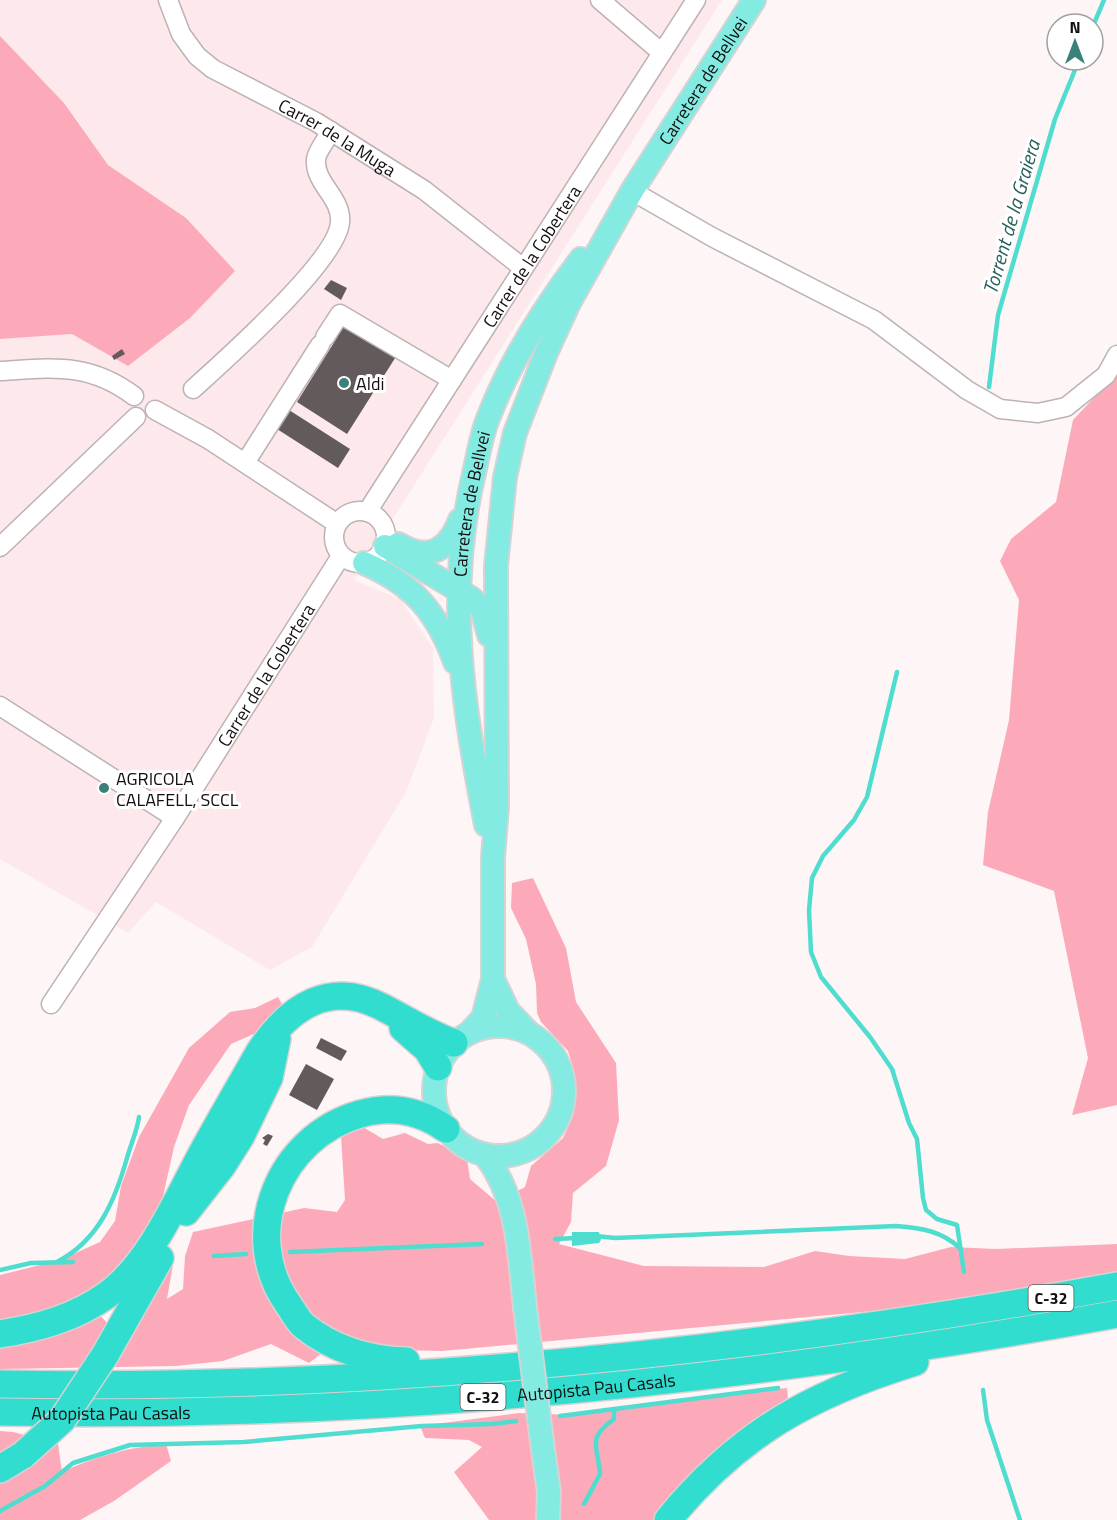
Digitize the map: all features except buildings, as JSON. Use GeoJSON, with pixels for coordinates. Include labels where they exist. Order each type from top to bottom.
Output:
{"type":"FeatureCollection","features":[{"type":"Feature","properties":{"kind":"highway"},"geometry":{"type":"LineString","coordinates":[[0,1334],[29,1329],[84,1310],[129,1276],[162,1227],[260,1051],[276,1028],[292,1013],[311,1002],[329,998],[369,1001],[425,1033],[462,1037]]}},
{"type":"Feature","properties":{"kind":"highway"},"geometry":{"type":"LineString","coordinates":[[0,1469],[23,1455],[62,1420],[105,1355],[191,1202],[222,1166],[241,1136],[269,1078],[278,1036],[295,1018],[326,1006],[345,1004],[368,1008],[416,1038],[438,1067]]}},
{"type":"Feature","properties":{"kind":"highway"},"geometry":{"type":"LineString","coordinates":[[446,1129],[430,1118],[411,1111],[388,1110],[350,1117],[317,1135],[292,1159],[272,1196],[267,1219],[267,1244],[274,1280],[303,1325],[338,1348],[371,1358],[433,1363],[457,1370]]}},
{"type":"Feature","properties":{"kind":"highway","name":"Autopista Pau Casals"},"geometry":{"type":"LineString","coordinates":[[0,1384],[217,1382],[457,1370],[800,1337],[966,1313],[1117,1286]]}},
{"type":"Feature","properties":{"kind":"highway","name":"Autopista Pau Casals"},"geometry":{"type":"LineString","coordinates":[[0,1412],[270,1408],[569,1391],[801,1365],[962,1341],[1117,1314]]}},
{"type":"Feature","properties":{"kind":"highway"},"geometry":{"type":"LineString","coordinates":[[668,1520],[717,1467],[755,1436],[799,1408],[838,1388],[944,1354],[962,1341]]}},
{"type":"Feature","properties":{"kind":"main road","name":"Carretera de Bellvei"},"geometry":{"type":"LineString","coordinates":[[462,1037],[483,1018],[493,979],[493,857],[497,807],[496,566],[505,477],[515,433],[569,303],[632,191],[754,0]]}},
{"type":"Feature","properties":{"kind":"main road","name":"Carretera de Bellvei"},"geometry":{"type":"LineString","coordinates":[[493,857],[462,684],[458,590],[459,553],[470,490],[488,418],[508,372],[561,285],[632,191]]}},
{"type":"Feature","properties":{"kind":"main road"},"geometry":{"type":"LineString","coordinates":[[385,540],[419,554],[439,550],[453,539],[470,490]]}},
{"type":"Feature","properties":{"kind":"main road"},"geometry":{"type":"LineString","coordinates":[[385,540],[471,598],[482,609],[489,631],[488,691],[496,719]]}},
{"type":"Feature","properties":{"kind":"main road"},"geometry":{"type":"LineString","coordinates":[[364,563],[392,575],[415,594],[434,617],[448,643],[462,684]]}},
{"type":"Feature","properties":{"kind":"main road","name":"Carretera de Bellvei"},"geometry":{"type":"LineString","coordinates":[[493,979],[508,1011],[527,1031]]}},
{"type":"Feature","properties":{"kind":"main road"},"geometry":{"type":"LineString","coordinates":[[527,1151],[506,1156],[485,1155],[460,1144],[446,1129],[435,1107],[433,1088],[438,1067],[462,1037],[500,1025],[527,1031],[549,1047],[562,1070],[564,1105],[552,1131],[527,1151],[519,1166],[515,1223],[549,1492],[558,1520]]}},
{"type":"Feature","properties":{"kind":"main road"},"geometry":{"type":"LineString","coordinates":[[485,1155],[499,1173],[515,1223]]}},
{"type":"Feature","properties":{"kind":"main road"},"geometry":{"type":"LineString","coordinates":[[548,1520],[549,1492]]}},
{"type":"Feature","properties":{"kind":"street","name":"Carrer de la Muga"},"geometry":{"type":"LineString","coordinates":[[168,0],[181,34],[205,63],[331,131],[424,190],[523,268]]}},
{"type":"Feature","properties":{"kind":"street"},"geometry":{"type":"LineString","coordinates":[[600,0],[663,53]]}},
{"type":"Feature","properties":{"kind":"street","name":"Carrer de la Cobertera"},"geometry":{"type":"LineString","coordinates":[[367,512],[696,0]]}},
{"type":"Feature","properties":{"kind":"street"},"geometry":{"type":"LineString","coordinates":[[193,389],[250,339],[298,287],[337,237],[341,210],[318,172],[316,158],[331,131]]}},
{"type":"Feature","properties":{"kind":"street"},"geometry":{"type":"LineString","coordinates":[[632,191],[712,237],[874,320],[978,397],[997,407],[1038,413],[1066,407],[1106,375],[1117,354]]}},
{"type":"Feature","properties":{"kind":"street"},"geometry":{"type":"LineString","coordinates":[[245,463],[340,314],[452,380]]}},
{"type":"Feature","properties":{"kind":"street"},"geometry":{"type":"LineString","coordinates":[[0,371],[62,367],[97,374],[117,383],[134,396]]}},
{"type":"Feature","properties":{"kind":"street"},"geometry":{"type":"LineString","coordinates":[[136,417],[129,407],[134,396],[142,393],[148,394],[155,400],[156,410]]}},
{"type":"Feature","properties":{"kind":"street"},"geometry":{"type":"LineString","coordinates":[[156,410],[245,463],[336,523]]}},
{"type":"Feature","properties":{"kind":"street"},"geometry":{"type":"LineString","coordinates":[[0,547],[136,417],[148,418],[156,410]]}},
{"type":"Feature","properties":{"kind":"street"},"geometry":{"type":"LineString","coordinates":[[367,512],[379,519],[385,540],[380,554],[364,563],[348,561],[341,555],[333,538],[336,523],[350,513],[367,512]]}},
{"type":"Feature","properties":{"kind":"street","name":"Carrer de la Cobertera"},"geometry":{"type":"LineString","coordinates":[[51,1004],[175,818],[341,555]]}},
{"type":"Feature","properties":{"kind":"street"},"geometry":{"type":"LineString","coordinates":[[0,706],[175,818]]}},
{"type":"Feature","properties":{"kind":"shaded area"},"geometry":{"type":"Polygon","coordinates":[[[0,0],[722,0],[354,580],[400,599],[433,648],[434,718],[406,792],[312,947],[270,970],[156,902],[128,933],[0,859],[0,339],[72,334],[128,366],[186,218],[108,165],[64,103],[0,36],[0,0]]]}},
{"type":"Feature","properties":{"kind":"shaded area"},"geometry":{"type":"Polygon","coordinates":[[[0,36],[64,103],[108,165],[186,218],[235,271],[190,318],[128,366],[72,334],[0,339],[0,36]]]}},
{"type":"Feature","properties":{"kind":"shaded area"},"geometry":{"type":"Polygon","coordinates":[[[1117,365],[1117,1105],[1072,1115],[1088,1058],[1054,891],[983,865],[988,812],[1009,720],[1019,600],[1000,561],[1011,539],[1056,502],[1073,420],[1105,386],[1117,365]]]}},
{"type":"Feature","properties":{"kind":"shaded area"},"geometry":{"type":"Polygon","coordinates":[[[533,878],[566,948],[576,1002],[616,1063],[619,1120],[606,1166],[573,1193],[571,1222],[559,1244],[644,1266],[764,1267],[815,1251],[849,1256],[905,1259],[951,1247],[996,1249],[1117,1244],[1117,1273],[906,1308],[442,1351],[400,1350],[342,1338],[309,1363],[271,1344],[223,1361],[176,1366],[0,1369],[0,1275],[60,1260],[100,1242],[115,1221],[121,1186],[139,1137],[189,1048],[230,1012],[255,1008],[278,997],[284,1008],[265,1029],[231,1044],[189,1105],[174,1147],[159,1214],[97,1312],[109,1325],[142,1319],[161,1269],[173,1265],[167,1299],[183,1289],[185,1256],[193,1232],[304,1208],[337,1212],[345,1200],[341,1136],[358,1124],[383,1139],[405,1133],[428,1144],[438,1143],[467,1159],[470,1179],[497,1202],[525,1187],[531,1166],[563,1138],[573,1116],[576,1096],[574,1071],[568,1051],[541,1022],[537,1013],[536,984],[526,939],[511,908],[512,883],[533,878]]]}},
{"type":"Feature","properties":{"kind":"shaded area"},"geometry":{"type":"Polygon","coordinates":[[[787,1388],[788,1398],[723,1443],[655,1520],[489,1520],[454,1472],[482,1447],[469,1440],[425,1438],[420,1426],[519,1413],[570,1415],[787,1388]]]}},
{"type":"Feature","properties":{"kind":"shaded area"},"geometry":{"type":"Polygon","coordinates":[[[0,1431],[13,1432],[58,1444],[62,1472],[113,1453],[166,1444],[171,1461],[114,1501],[80,1520],[0,1520],[0,1431]]]}},
{"type":"Feature","properties":{"kind":"water"},"geometry":{"type":"Polygon","coordinates":[[[572,1232],[599,1232],[601,1240],[599,1243],[572,1246],[572,1232]]]}},
{"type":"Feature","properties":{"kind":"waterway","name":"Torrent de la Graiera"},"geometry":{"type":"LineString","coordinates":[[1099,12],[1104,0]]}},
{"type":"Feature","properties":{"kind":"waterway","name":"Torrent de la Graiera"},"geometry":{"type":"LineString","coordinates":[[989,387],[998,315],[1055,119],[1074,72]]}},
{"type":"Feature","properties":{"kind":"waterway","name":"Torrent de la Graiera"},"geometry":{"type":"LineString","coordinates":[[897,672],[867,797],[854,820],[823,856],[812,878],[809,910],[811,952],[821,977],[870,1037],[892,1069],[909,1123],[917,1139],[926,1210],[937,1219],[957,1225],[964,1272]]}},
{"type":"Feature","properties":{"kind":"waterway"},"geometry":{"type":"LineString","coordinates":[[57,1262],[84,1242],[111,1204],[139,1117]]}},
{"type":"Feature","properties":{"kind":"waterway"},"geometry":{"type":"LineString","coordinates":[[596,1236],[615,1238],[896,1226],[939,1234],[961,1249]]}},
{"type":"Feature","properties":{"kind":"waterway"},"geometry":{"type":"LineString","coordinates":[[555,1239],[576,1238]]}},
{"type":"Feature","properties":{"kind":"waterway"},"geometry":{"type":"LineString","coordinates":[[290,1252],[482,1244]]}},
{"type":"Feature","properties":{"kind":"waterway"},"geometry":{"type":"LineString","coordinates":[[214,1256],[246,1254]]}},
{"type":"Feature","properties":{"kind":"waterway"},"geometry":{"type":"LineString","coordinates":[[0,1270],[31,1263],[73,1262]]}},
{"type":"Feature","properties":{"kind":"waterway"},"geometry":{"type":"LineString","coordinates":[[560,1416],[778,1388]]}},
{"type":"Feature","properties":{"kind":"waterway","name":"Torrent de la Graiera"},"geometry":{"type":"LineString","coordinates":[[983,1390],[987,1420],[1020,1520]]}},
{"type":"Feature","properties":{"kind":"waterway"},"geometry":{"type":"LineString","coordinates":[[584,1504],[600,1474],[596,1449],[597,1438],[605,1426],[614,1419],[614,1409]]}},
{"type":"Feature","properties":{"kind":"waterway"},"geometry":{"type":"LineString","coordinates":[[0,1511],[45,1486],[73,1463],[130,1445],[244,1442],[422,1426],[516,1421]]}},
{"type":"Feature","properties":{"kind":"place","name":"Aldi"},"geometry":{"type":"Point","coordinates":[344,383]}},
{"type":"Feature","properties":{"kind":"place","name":"AGRICOLA CALAFELL, SCCL"},"geometry":{"type":"Point","coordinates":[104,788]}}]}
